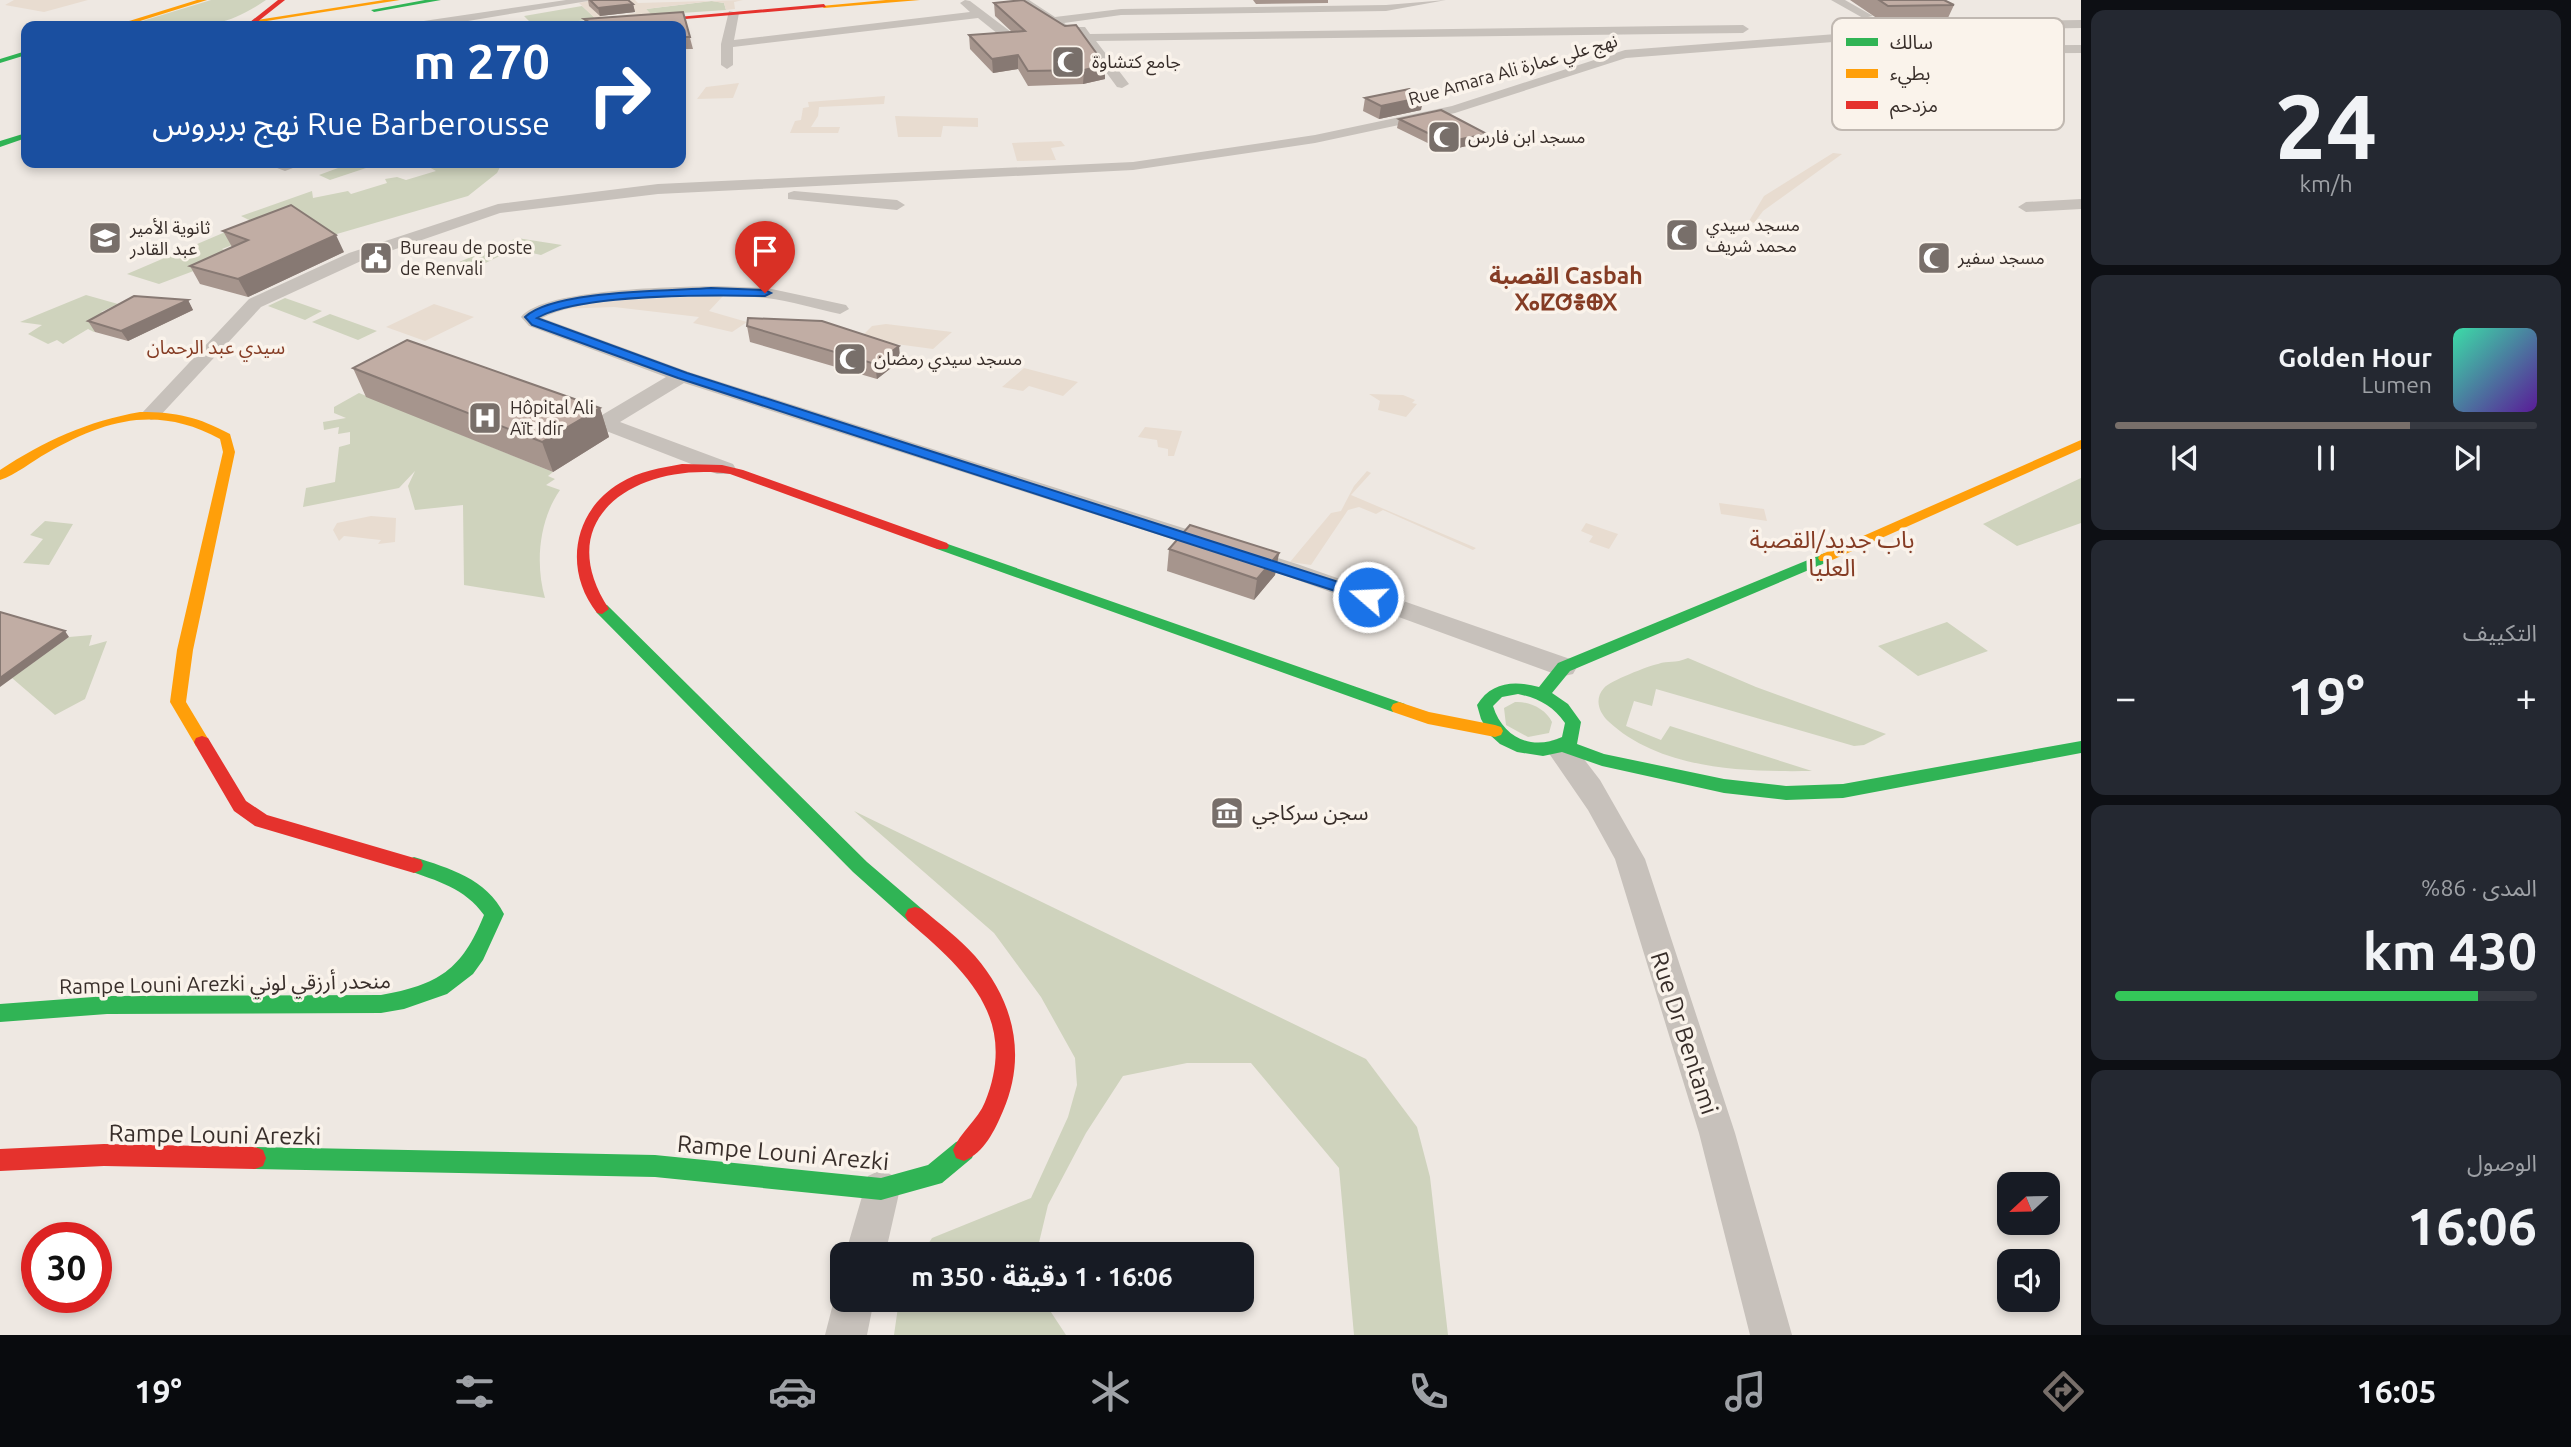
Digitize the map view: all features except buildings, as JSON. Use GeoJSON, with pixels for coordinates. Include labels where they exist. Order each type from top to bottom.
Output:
{"type":"FeatureCollection","features":[{"type":"Feature","properties":{"kind":"street"},"geometry":{"type":"LineString","coordinates":[[134,21],[204,0]]}},
{"type":"Feature","properties":{"kind":"street"},"geometry":{"type":"LineString","coordinates":[[259,21],[282,0]]}},
{"type":"Feature","properties":{"kind":"street"},"geometry":{"type":"LineString","coordinates":[[281,21],[399,3],[438,0]]}},
{"type":"Feature","properties":{"kind":"street"},"geometry":{"type":"LineString","coordinates":[[450,21],[588,0]]}},
{"type":"Feature","properties":{"kind":"street"},"geometry":{"type":"LineString","coordinates":[[615,21],[918,0]]}},
{"type":"Feature","properties":{"kind":"street"},"geometry":{"type":"LineString","coordinates":[[962,0],[1007,35]]}},
{"type":"Feature","properties":{"kind":"street"},"geometry":{"type":"LineString","coordinates":[[1022,0],[1068,31],[1081,30],[1122,84]]}},
{"type":"Feature","properties":{"kind":"street"},"geometry":{"type":"LineString","coordinates":[[1110,0],[1131,12],[1150,38]]}},
{"type":"Feature","properties":{"kind":"street"},"geometry":{"type":"LineString","coordinates":[[1169,0],[1188,11],[1206,37]]}},
{"type":"Feature","properties":{"kind":"street"},"geometry":{"type":"LineString","coordinates":[[1054,21],[1131,12],[1386,8],[1440,0]]}},
{"type":"Feature","properties":{"kind":"street"},"geometry":{"type":"LineString","coordinates":[[1837,0],[1867,16]]}},
{"type":"Feature","properties":{"kind":"street"},"geometry":{"type":"LineString","coordinates":[[399,3],[413,21]]}},
{"type":"Feature","properties":{"kind":"street"},"geometry":{"type":"LineString","coordinates":[[727,65],[727,44],[733,13]]}},
{"type":"Feature","properties":{"kind":"street"},"geometry":{"type":"LineString","coordinates":[[727,44],[980,14]]}},
{"type":"Feature","properties":{"kind":"street"},"geometry":{"type":"LineString","coordinates":[[1782,29],[1832,28]]}},
{"type":"Feature","properties":{"kind":"street"},"geometry":{"type":"LineString","coordinates":[[1087,38],[1757,29]]}},
{"type":"Feature","properties":{"kind":"street","name":"Rue Amara Ali نهج علي عمارة"},"geometry":{"type":"LineString","coordinates":[[151,414],[251,306],[261,299],[355,257],[490,212],[594,195],[708,186],[1133,166],[1308,140],[1455,109],[1625,54],[1832,38]]}},
{"type":"Feature","properties":{"kind":"street"},"geometry":{"type":"LineString","coordinates":[[0,63],[21,57]]}},
{"type":"Feature","properties":{"kind":"street"},"geometry":{"type":"LineString","coordinates":[[0,63],[21,64]]}},
{"type":"Feature","properties":{"kind":"street"},"geometry":{"type":"LineString","coordinates":[[0,145],[21,139]]}},
{"type":"Feature","properties":{"kind":"street"},"geometry":{"type":"LineString","coordinates":[[708,186],[897,205]]}},
{"type":"Feature","properties":{"kind":"street"},"geometry":{"type":"LineString","coordinates":[[2026,207],[2081,204]]}},
{"type":"Feature","properties":{"kind":"street"},"geometry":{"type":"LineString","coordinates":[[840,309],[765,293],[711,292],[611,298],[547,307],[530,317],[536,322],[682,376],[1289,569],[1564,667]]}},
{"type":"Feature","properties":{"kind":"street"},"geometry":{"type":"LineString","coordinates":[[604,423],[682,376]]}},
{"type":"Feature","properties":{"kind":"street"},"geometry":{"type":"LineString","coordinates":[[557,406],[724,468]]}},
{"type":"Feature","properties":{"kind":"street","name":"Rampe Louni Arezki منحدر أرزقي لوني"},"geometry":{"type":"LineString","coordinates":[[0,476],[35,453],[71,436],[151,414],[191,417],[226,437],[229,452],[185,650],[178,702],[240,806],[261,821],[453,876],[483,896],[494,914],[486,941],[472,963],[449,989],[418,1000],[381,1004],[107,1005],[0,1013]]}},
{"type":"Feature","properties":{"kind":"street"},"geometry":{"type":"LineString","coordinates":[[1543,693],[1564,667],[1760,587],[2081,444]]}},
{"type":"Feature","properties":{"kind":"street","name":"Rampe Louni Arezki"},"geometry":{"type":"LineString","coordinates":[[0,1160],[104,1155],[654,1166],[881,1189],[934,1175],[974,1142],[1000,1096],[1006,1043],[992,1000],[968,961],[860,867],[598,605],[585,573],[582,548],[585,530],[609,496],[649,474],[671,468],[724,468],[1406,710],[1450,724],[1495,731]]}},
{"type":"Feature","properties":{"kind":"street"},"geometry":{"type":"LineString","coordinates":[[1406,710],[1465,705],[1489,698],[1506,689],[1518,688],[1543,693],[1562,705],[1575,737],[1602,760],[1724,786],[1815,793],[2081,747]]}},
{"type":"Feature","properties":{"kind":"street"},"geometry":{"type":"LineString","coordinates":[[1489,698],[1485,714],[1495,731],[1518,747],[1548,751],[1575,737]]}},
{"type":"Feature","properties":{"kind":"street"},"geometry":{"type":"LineString","coordinates":[[1575,737],[1641,767]]}},
{"type":"Feature","properties":{"kind":"street","name":"Rue Dr Bentami"},"geometry":{"type":"LineString","coordinates":[[1575,737],[1596,794],[1616,826],[1630,859],[1717,1133],[1771,1335]]}},
{"type":"Feature","properties":{"kind":"street"},"geometry":{"type":"LineString","coordinates":[[868,1242],[881,1189]]}},
{"type":"Feature","properties":{"kind":"street"},"geometry":{"type":"LineString","coordinates":[[846,1335],[851,1312]]}},
{"type":"Feature","properties":{"kind":"green space"},"geometry":{"type":"Polygon","coordinates":[[[211,0],[266,0],[225,21],[142,21],[211,0]]]}},
{"type":"Feature","properties":{"kind":"green space"},"geometry":{"type":"Polygon","coordinates":[[[712,1],[724,3],[726,10],[651,15],[646,9],[712,1]]]}},
{"type":"Feature","properties":{"kind":"green space"},"geometry":{"type":"Polygon","coordinates":[[[582,6],[596,19],[529,21],[524,16],[582,6]]]}},
{"type":"Feature","properties":{"kind":"green space"},"geometry":{"type":"Polygon","coordinates":[[[338,168],[366,168],[330,180],[319,175],[338,168]]]}},
{"type":"Feature","properties":{"kind":"green space"},"geometry":{"type":"Polygon","coordinates":[[[431,168],[500,168],[468,196],[323,238],[253,237],[222,249],[236,255],[159,284],[127,274],[251,221],[241,216],[312,191],[313,198],[348,191],[351,194],[387,183],[385,179],[397,177],[406,180],[436,171],[431,168]]]}},
{"type":"Feature","properties":{"kind":"green space"},"geometry":{"type":"Polygon","coordinates":[[[517,238],[562,245],[541,255],[514,249],[467,272],[447,267],[517,238]]]}},
{"type":"Feature","properties":{"kind":"green space"},"geometry":{"type":"Polygon","coordinates":[[[86,295],[118,304],[101,312],[122,316],[94,332],[88,329],[63,344],[57,340],[48,344],[28,334],[42,325],[20,322],[86,295]]]}},
{"type":"Feature","properties":{"kind":"green space"},"geometry":{"type":"Polygon","coordinates":[[[285,298],[322,311],[305,320],[268,306],[285,298]]]}},
{"type":"Feature","properties":{"kind":"green space"},"geometry":{"type":"Polygon","coordinates":[[[330,314],[377,331],[358,340],[312,322],[330,314]]]}},
{"type":"Feature","properties":{"kind":"green space"},"geometry":{"type":"Polygon","coordinates":[[[359,393],[553,472],[548,476],[555,479],[546,485],[560,490],[543,528],[540,571],[545,598],[464,585],[463,505],[415,510],[408,486],[415,471],[399,488],[303,507],[306,488],[335,482],[339,447],[350,444],[350,432],[338,434],[339,427],[324,430],[323,422],[346,418],[334,413],[334,407],[359,393]]]}},
{"type":"Feature","properties":{"kind":"green space"},"geometry":{"type":"Polygon","coordinates":[[[2081,478],[2081,523],[2017,546],[1983,524],[2081,478]]]}},
{"type":"Feature","properties":{"kind":"green space"},"geometry":{"type":"Polygon","coordinates":[[[45,521],[73,524],[49,565],[23,563],[43,539],[30,535],[45,521]]]}},
{"type":"Feature","properties":{"kind":"green space"},"geometry":{"type":"Polygon","coordinates":[[[1947,622],[1988,651],[1918,676],[1878,646],[1947,622]]]}},
{"type":"Feature","properties":{"kind":"green space"},"geometry":{"type":"Polygon","coordinates":[[[92,635],[89,646],[107,641],[85,699],[55,715],[12,678],[69,637],[92,635]]]}},
{"type":"Feature","properties":{"kind":"green space"},"geometry":{"type":"Polygon","coordinates":[[[1688,658],[1756,687],[1886,734],[1864,745],[1854,746],[1656,689],[1652,706],[1634,701],[1626,726],[1661,740],[1670,726],[1812,771],[1732,769],[1678,759],[1652,750],[1629,737],[1602,714],[1599,697],[1608,685],[1646,668],[1688,658]]]}},
{"type":"Feature","properties":{"kind":"green space"},"geometry":{"type":"Polygon","coordinates":[[[1515,702],[1531,704],[1546,713],[1552,722],[1549,733],[1528,737],[1506,725],[1504,708],[1515,702]]]}},
{"type":"Feature","properties":{"kind":"green space"},"geometry":{"type":"Polygon","coordinates":[[[854,811],[1366,1059],[1417,1127],[1430,1177],[1448,1335],[1354,1335],[1339,1168],[1251,1063],[1187,1063],[1123,1076],[1086,1133],[1048,1205],[1039,1242],[929,1242],[932,1238],[1031,1198],[1068,1117],[1077,1085],[1075,1058],[1041,997],[994,933],[854,811]]]}},
{"type":"Feature","properties":{"kind":"green space"},"geometry":{"type":"Polygon","coordinates":[[[897,1312],[1051,1312],[1066,1335],[894,1335],[897,1312]]]}},
{"type":"Feature","properties":{"kind":"shaded area"},"geometry":{"type":"Polygon","coordinates":[[[14,0],[88,0],[44,12],[5,5],[14,0]]]}},
{"type":"Feature","properties":{"kind":"shaded area"},"geometry":{"type":"Polygon","coordinates":[[[593,0],[590,6],[603,18],[636,13],[622,1],[610,0],[635,0],[638,3],[743,0],[734,2],[735,9],[726,10],[724,3],[711,1],[646,9],[654,17],[598,21],[579,3],[593,0]]]}},
{"type":"Feature","properties":{"kind":"shaded area"},"geometry":{"type":"Polygon","coordinates":[[[739,83],[733,98],[697,99],[706,87],[739,83]]]}},
{"type":"Feature","properties":{"kind":"shaded area"},"geometry":{"type":"Polygon","coordinates":[[[885,96],[884,104],[819,107],[818,116],[811,127],[840,127],[838,133],[790,133],[795,121],[801,120],[803,108],[809,107],[808,102],[885,96]]]}},
{"type":"Feature","properties":{"kind":"shaded area"},"geometry":{"type":"Polygon","coordinates":[[[895,116],[978,118],[978,127],[943,126],[941,137],[898,137],[895,116]]]}},
{"type":"Feature","properties":{"kind":"shaded area"},"geometry":{"type":"Polygon","coordinates":[[[1061,141],[1065,146],[1051,148],[1056,160],[1017,161],[1012,143],[1061,141]]]}},
{"type":"Feature","properties":{"kind":"shaded area"},"geometry":{"type":"Polygon","coordinates":[[[1833,153],[1842,154],[1763,211],[1754,223],[1749,221],[1764,196],[1833,153]]]}},
{"type":"Feature","properties":{"kind":"shaded area"},"geometry":{"type":"Polygon","coordinates":[[[724,295],[709,311],[747,322],[732,332],[693,323],[699,317],[614,307],[558,309],[606,301],[724,295]]]}},
{"type":"Feature","properties":{"kind":"shaded area"},"geometry":{"type":"Polygon","coordinates":[[[434,304],[474,317],[425,341],[386,327],[434,304]]]}},
{"type":"Feature","properties":{"kind":"shaded area"},"geometry":{"type":"Polygon","coordinates":[[[886,324],[952,332],[933,349],[859,339],[872,326],[886,324]]]}},
{"type":"Feature","properties":{"kind":"shaded area"},"geometry":{"type":"Polygon","coordinates":[[[1024,368],[1078,382],[1063,396],[1029,386],[1023,391],[1002,387],[1024,368]]]}},
{"type":"Feature","properties":{"kind":"shaded area"},"geometry":{"type":"Polygon","coordinates":[[[1369,394],[1403,395],[1415,400],[1412,403],[1417,404],[1406,417],[1378,410],[1380,401],[1369,394]]]}},
{"type":"Feature","properties":{"kind":"shaded area"},"geometry":{"type":"Polygon","coordinates":[[[1145,427],[1182,431],[1174,456],[1168,456],[1168,449],[1158,447],[1157,440],[1138,437],[1145,427]]]}},
{"type":"Feature","properties":{"kind":"shaded area"},"geometry":{"type":"Polygon","coordinates":[[[1367,471],[1371,473],[1351,495],[1476,548],[1473,550],[1383,510],[1376,514],[1359,507],[1348,510],[1311,565],[1290,562],[1331,513],[1341,511],[1354,486],[1367,471]]]}},
{"type":"Feature","properties":{"kind":"shaded area"},"geometry":{"type":"Polygon","coordinates":[[[1719,503],[1764,509],[1767,521],[1721,514],[1719,503]]]}},
{"type":"Feature","properties":{"kind":"shaded area"},"geometry":{"type":"Polygon","coordinates":[[[371,516],[396,518],[395,542],[378,544],[381,540],[344,536],[339,541],[333,530],[337,523],[371,516]]]}},
{"type":"Feature","properties":{"kind":"shaded area"},"geometry":{"type":"Polygon","coordinates":[[[1586,523],[1618,534],[1609,549],[1589,542],[1593,536],[1581,531],[1586,523]]]}},
{"type":"Feature","properties":{"kind":"traffic: fast"},"geometry":{"type":"LineString","coordinates":[[374,10],[438,0]]}},
{"type":"Feature","properties":{"kind":"traffic: fast"},"geometry":{"type":"LineString","coordinates":[[0,61],[21,55]]}},
{"type":"Feature","properties":{"kind":"traffic: fast"},"geometry":{"type":"LineString","coordinates":[[0,144],[21,137]]}},
{"type":"Feature","properties":{"kind":"traffic: fast"},"geometry":{"type":"LineString","coordinates":[[942,546],[1399,708]]}},
{"type":"Feature","properties":{"kind":"traffic: fast"},"geometry":{"type":"LineString","coordinates":[[1543,693],[1564,667],[1825,558]]}},
{"type":"Feature","properties":{"kind":"traffic: fast"},"geometry":{"type":"LineString","coordinates":[[602,609],[860,867],[915,915]]}},
{"type":"Feature","properties":{"kind":"traffic: fast"},"geometry":{"type":"LineString","coordinates":[[1518,688],[1543,695],[1568,714],[1573,722],[1570,741],[1543,750],[1530,749],[1517,746],[1496,731],[1485,705],[1497,692],[1518,688]]}},
{"type":"Feature","properties":{"kind":"traffic: fast"},"geometry":{"type":"LineString","coordinates":[[1564,746],[1602,760],[1724,786],[1786,793],[1843,791],[2081,747]]}},
{"type":"Feature","properties":{"kind":"traffic: fast"},"geometry":{"type":"LineString","coordinates":[[0,1013],[107,1005],[381,1004],[423,995],[440,988],[466,968],[486,936],[494,914],[487,903],[460,882],[414,865]]}},
{"type":"Feature","properties":{"kind":"traffic: fast"},"geometry":{"type":"LineString","coordinates":[[255,1158],[655,1166],[881,1189],[934,1175],[964,1150]]}},
{"type":"Feature","properties":{"kind":"traffic: slow"},"geometry":{"type":"LineString","coordinates":[[134,21],[204,0]]}},
{"type":"Feature","properties":{"kind":"traffic: slow"},"geometry":{"type":"LineString","coordinates":[[256,21],[397,0]]}},
{"type":"Feature","properties":{"kind":"traffic: slow"},"geometry":{"type":"LineString","coordinates":[[824,6],[917,0]]}},
{"type":"Feature","properties":{"kind":"traffic: slow"},"geometry":{"type":"LineString","coordinates":[[0,476],[52,444],[81,431],[140,415],[170,415],[199,422],[226,437],[229,452],[185,650],[178,702],[202,742]]}},
{"type":"Feature","properties":{"kind":"traffic: slow"},"geometry":{"type":"LineString","coordinates":[[1825,558],[2081,444]]}},
{"type":"Feature","properties":{"kind":"traffic: slow"},"geometry":{"type":"LineString","coordinates":[[1399,708],[1428,718],[1495,731]]}},
{"type":"Feature","properties":{"kind":"traffic: jam"},"geometry":{"type":"LineString","coordinates":[[255,21],[282,0]]}},
{"type":"Feature","properties":{"kind":"traffic: jam"},"geometry":{"type":"LineString","coordinates":[[642,21],[824,6]]}},
{"type":"Feature","properties":{"kind":"traffic: jam"},"geometry":{"type":"LineString","coordinates":[[602,609],[587,582],[583,559],[587,529],[610,496],[625,485],[662,471],[702,468],[738,472],[942,546]]}},
{"type":"Feature","properties":{"kind":"traffic: jam"},"geometry":{"type":"LineString","coordinates":[[202,742],[240,806],[261,821],[414,865]]}},
{"type":"Feature","properties":{"kind":"traffic: jam"},"geometry":{"type":"LineString","coordinates":[[915,915],[974,969],[992,1000],[1004,1034],[1006,1058],[996,1102],[983,1129],[964,1150]]}},
{"type":"Feature","properties":{"kind":"traffic: jam"},"geometry":{"type":"LineString","coordinates":[[0,1160],[104,1155],[255,1158]]}},
{"type":"Feature","properties":{"kind":"place","name":"جامع كتشاوة"},"geometry":{"type":"Point","coordinates":[1068,62]}},
{"type":"Feature","properties":{"kind":"place","name":"مسجد ابن فارس"},"geometry":{"type":"Point","coordinates":[1444,137]}},
{"type":"Feature","properties":{"kind":"place","name":"مسجد سيدي محمد شريف"},"geometry":{"type":"Point","coordinates":[1682,235]}},
{"type":"Feature","properties":{"kind":"place","name":"ثانوية الأمير عبد القادر"},"geometry":{"type":"Point","coordinates":[105,238]}},
{"type":"Feature","properties":{"kind":"place","name":"Bureau de poste de Renvali"},"geometry":{"type":"Point","coordinates":[376,258]}},
{"type":"Feature","properties":{"kind":"place","name":"مسجد سفير"},"geometry":{"type":"Point","coordinates":[1934,258]}},
{"type":"Feature","properties":{"kind":"place","name":"مسجد سيدي رمضان"},"geometry":{"type":"Point","coordinates":[850,359]}},
{"type":"Feature","properties":{"kind":"place","name":"Hôpital Ali Aït Idir"},"geometry":{"type":"Point","coordinates":[485,418]}},
{"type":"Feature","properties":{"kind":"place","name":"سجن سركاجي"},"geometry":{"type":"Point","coordinates":[1227,813]}},
{"type":"Feature","properties":{"kind":"district","name":"القصبة Casbah ⵝⴰⵇⵚⴻⴲⵝ"},"geometry":{"type":"Point","coordinates":[1566,289]}},
{"type":"Feature","properties":{"kind":"district","name":"سيدي عبد الرحمان"},"geometry":{"type":"Point","coordinates":[216,347]}},
{"type":"Feature","properties":{"kind":"district","name":"باب جديد/القصبة العليا"},"geometry":{"type":"Point","coordinates":[1832,554]}},
{"type":"Feature","properties":{"kind":"route"},"geometry":{"type":"LineString","coordinates":[[765,293],[670,293],[611,298],[547,307],[530,317],[536,322],[682,376],[793,409],[1368,597]]}}]}
